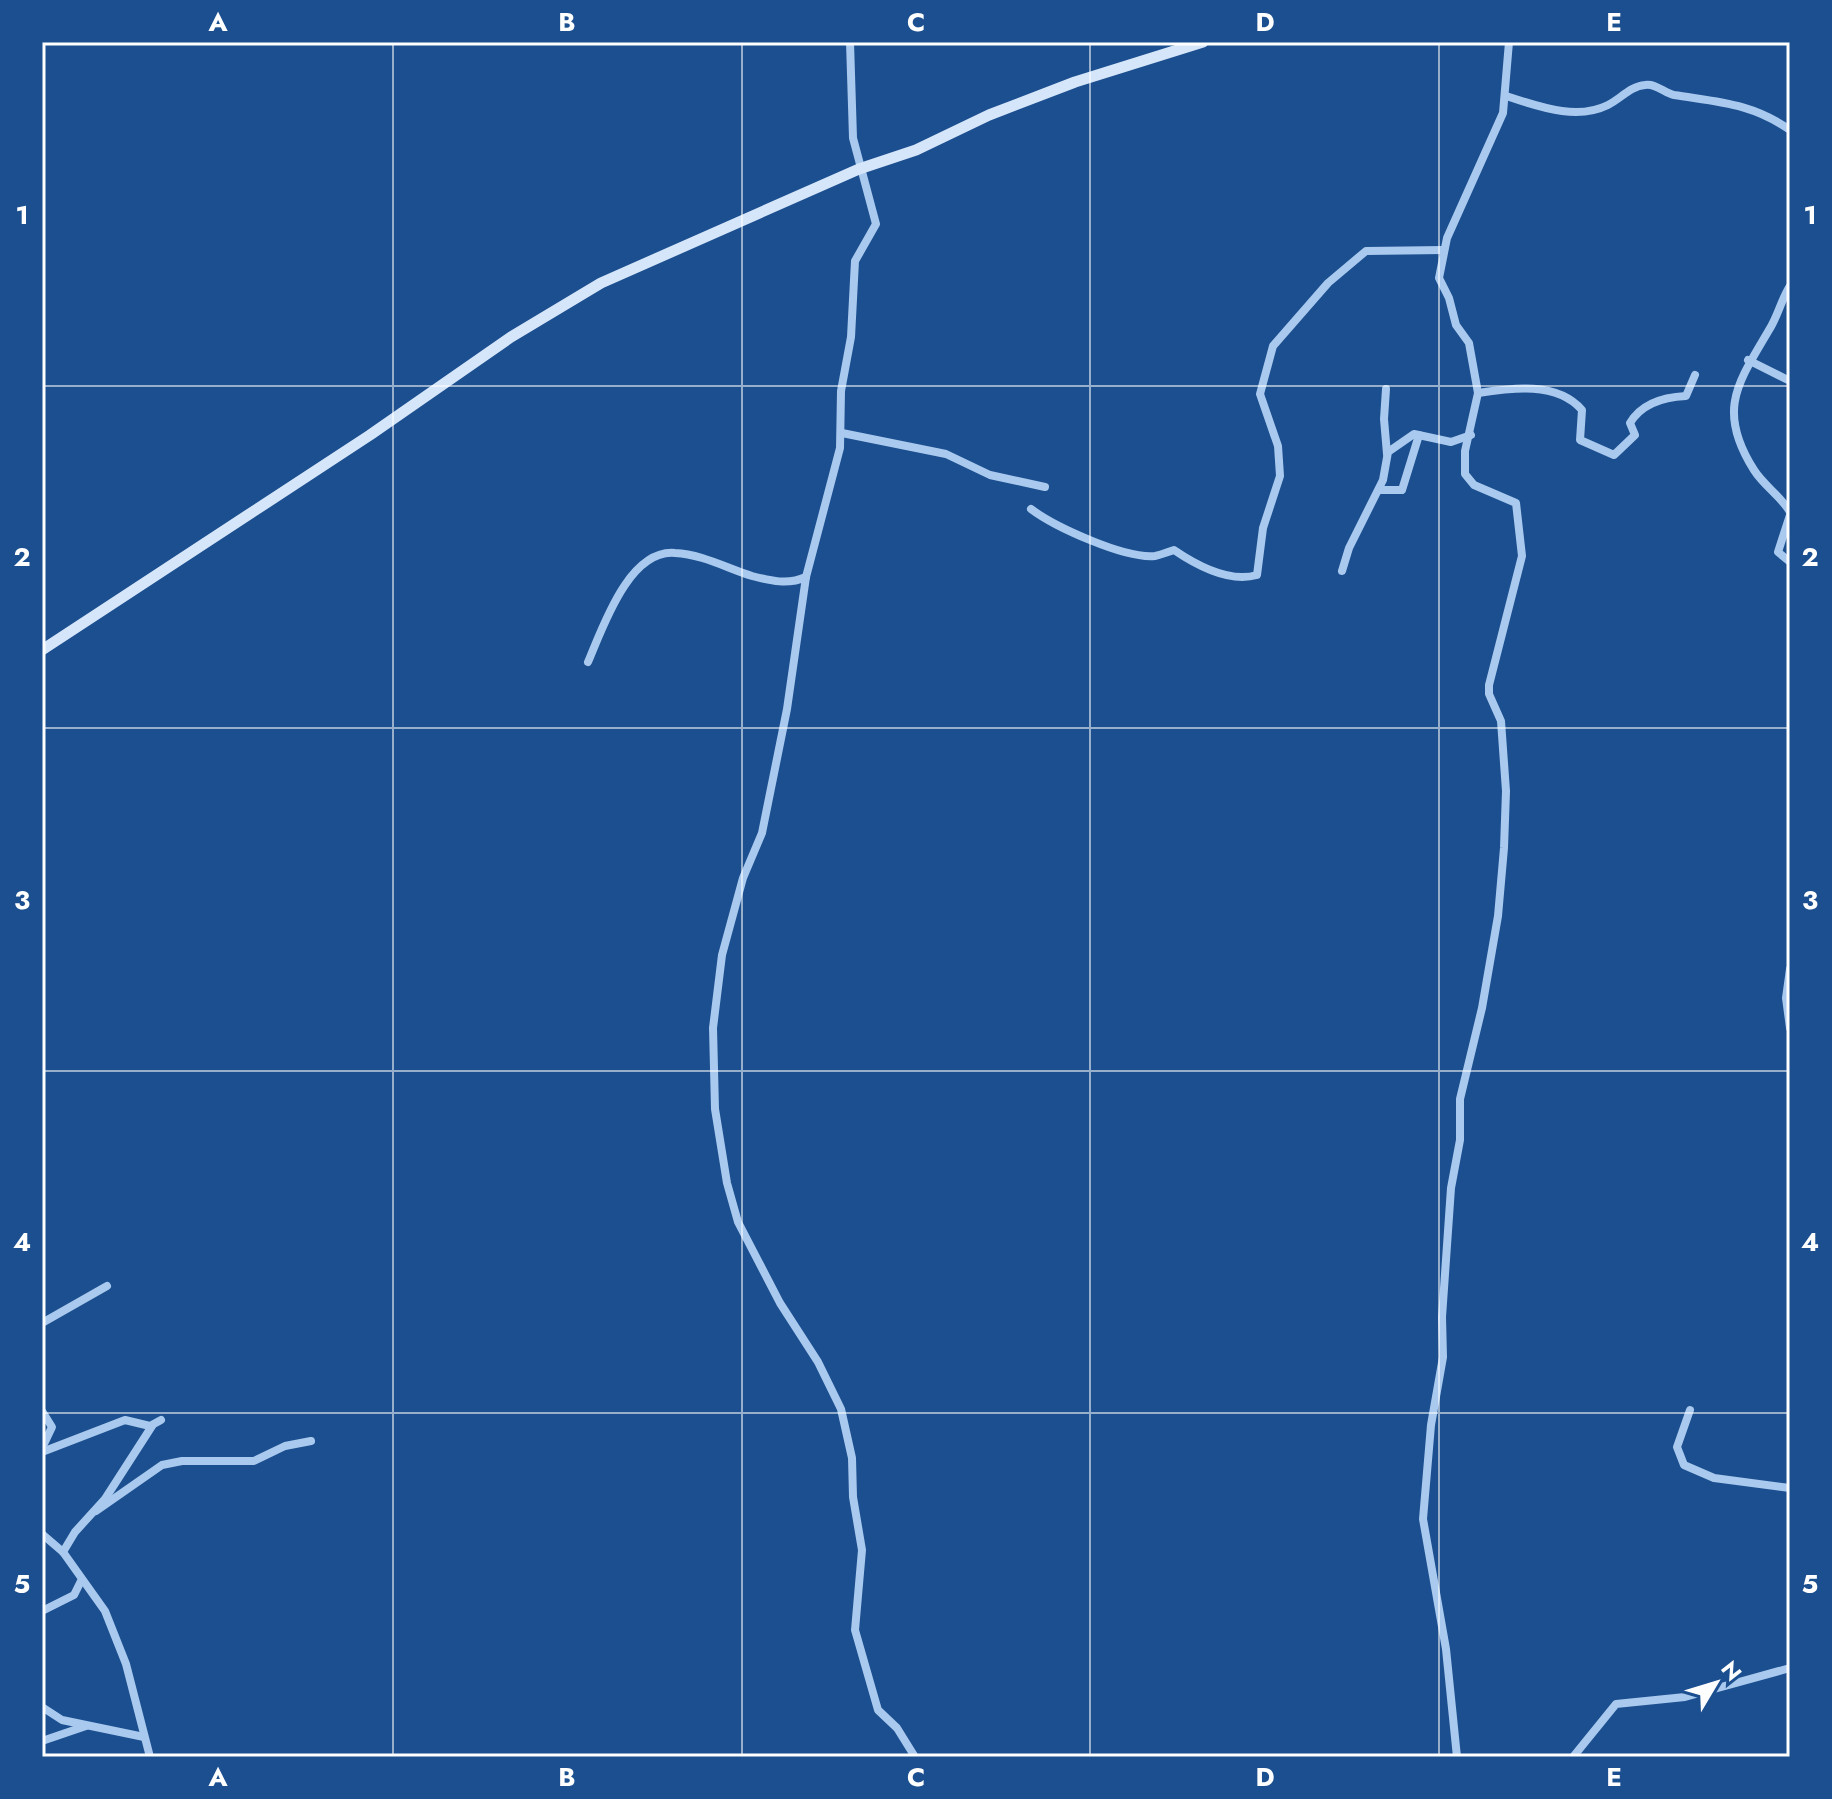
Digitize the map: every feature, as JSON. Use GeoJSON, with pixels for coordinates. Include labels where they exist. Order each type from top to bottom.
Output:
{"type":"FeatureCollection","features":[{"type":"Feature","properties":{"kind":"main road"},"geometry":{"type":"LineString","coordinates":[[42,650],[370,435],[558,307],[639,263],[859,169],[916,150],[1033,97],[1203,42]]}},
{"type":"Feature","properties":{"kind":"street"},"geometry":{"type":"LineString","coordinates":[[850,42],[853,138],[876,224],[855,261],[851,337],[841,391],[842,433],[806,577],[787,709],[762,836],[743,878],[722,955],[713,1028],[716,1121],[738,1222],[780,1303],[818,1362],[841,1409],[852,1458],[853,1497],[862,1550],[855,1630],[878,1710],[897,1728],[915,1757]]}},
{"type":"Feature","properties":{"kind":"street"},"geometry":{"type":"LineString","coordinates":[[1457,1757],[1446,1649],[1423,1519],[1431,1425],[1443,1357],[1442,1317],[1451,1237],[1451,1188],[1460,1140],[1460,1099],[1482,1008],[1501,887],[1506,791],[1500,717],[1489,694],[1489,685],[1523,550],[1515,502],[1474,485],[1465,474],[1465,451],[1478,393],[1469,343],[1456,325],[1449,298],[1439,278],[1444,250],[1458,213],[1497,131],[1506,96],[1509,42]]}},
{"type":"Feature","properties":{"kind":"street"},"geometry":{"type":"LineString","coordinates":[[1506,96],[1545,108],[1588,112],[1646,84],[1671,94],[1740,104],[1790,130]]}},
{"type":"Feature","properties":{"kind":"street"},"geometry":{"type":"LineString","coordinates":[[1031,509],[1051,523],[1116,550],[1152,556],[1174,550],[1193,564],[1227,575],[1257,575],[1264,523],[1280,476],[1278,446],[1260,394],[1273,346],[1328,283],[1366,251],[1444,250]]}},
{"type":"Feature","properties":{"kind":"street"},"geometry":{"type":"LineString","coordinates":[[1790,286],[1777,317],[1748,360],[1734,395],[1735,423],[1753,469],[1790,513],[1778,552],[1790,562]]}},
{"type":"Feature","properties":{"kind":"street"},"geometry":{"type":"LineString","coordinates":[[1777,317],[1790,313]]}},
{"type":"Feature","properties":{"kind":"street"},"geometry":{"type":"LineString","coordinates":[[1748,360],[1790,381]]}},
{"type":"Feature","properties":{"kind":"street"},"geometry":{"type":"LineString","coordinates":[[1478,393],[1521,386],[1569,399],[1582,410],[1580,440],[1614,455],[1635,435],[1630,424],[1634,416],[1655,400],[1686,396],[1695,375]]}},
{"type":"Feature","properties":{"kind":"street"},"geometry":{"type":"LineString","coordinates":[[1342,571],[1349,548],[1379,490],[1387,454],[1384,419],[1386,389]]}},
{"type":"Feature","properties":{"kind":"street"},"geometry":{"type":"LineString","coordinates":[[842,433],[946,454],[990,475],[1045,487]]}},
{"type":"Feature","properties":{"kind":"street"},"geometry":{"type":"LineString","coordinates":[[1387,454],[1413,435],[1451,442],[1471,435]]}},
{"type":"Feature","properties":{"kind":"street"},"geometry":{"type":"LineString","coordinates":[[1379,490],[1402,490],[1419,435]]}},
{"type":"Feature","properties":{"kind":"street"},"geometry":{"type":"LineString","coordinates":[[588,662],[616,602],[636,570],[654,555],[681,553],[776,582],[789,583],[806,577]]}},
{"type":"Feature","properties":{"kind":"street"},"geometry":{"type":"LineString","coordinates":[[1790,969],[1786,998],[1790,1028]]}},
{"type":"Feature","properties":{"kind":"street"},"geometry":{"type":"LineString","coordinates":[[42,1323],[107,1286]]}},
{"type":"Feature","properties":{"kind":"street"},"geometry":{"type":"LineString","coordinates":[[1690,1410],[1677,1447],[1684,1465],[1719,1480],[1790,1488]]}},
{"type":"Feature","properties":{"kind":"street"},"geometry":{"type":"LineString","coordinates":[[42,1411],[52,1427],[42,1450]]}},
{"type":"Feature","properties":{"kind":"street"},"geometry":{"type":"LineString","coordinates":[[42,1450],[125,1420],[152,1426]]}},
{"type":"Feature","properties":{"kind":"street"},"geometry":{"type":"LineString","coordinates":[[96,1511],[152,1426],[161,1420]]}},
{"type":"Feature","properties":{"kind":"street"},"geometry":{"type":"LineString","coordinates":[[63,1552],[75,1532],[96,1511],[162,1465],[182,1461],[254,1461],[285,1446],[311,1441]]}},
{"type":"Feature","properties":{"kind":"street"},"geometry":{"type":"LineString","coordinates":[[42,1534],[63,1552],[81,1581],[97,1597],[122,1651],[150,1757]]}},
{"type":"Feature","properties":{"kind":"street"},"geometry":{"type":"LineString","coordinates":[[42,1611],[74,1595],[81,1581]]}},
{"type":"Feature","properties":{"kind":"street"},"geometry":{"type":"LineString","coordinates":[[1573,1757],[1616,1704],[1685,1697],[1790,1668]]}},
{"type":"Feature","properties":{"kind":"street"},"geometry":{"type":"LineString","coordinates":[[42,1707],[55,1717],[144,1737]]}},
{"type":"Feature","properties":{"kind":"street"},"geometry":{"type":"LineString","coordinates":[[42,1741],[87,1726]]}}]}
